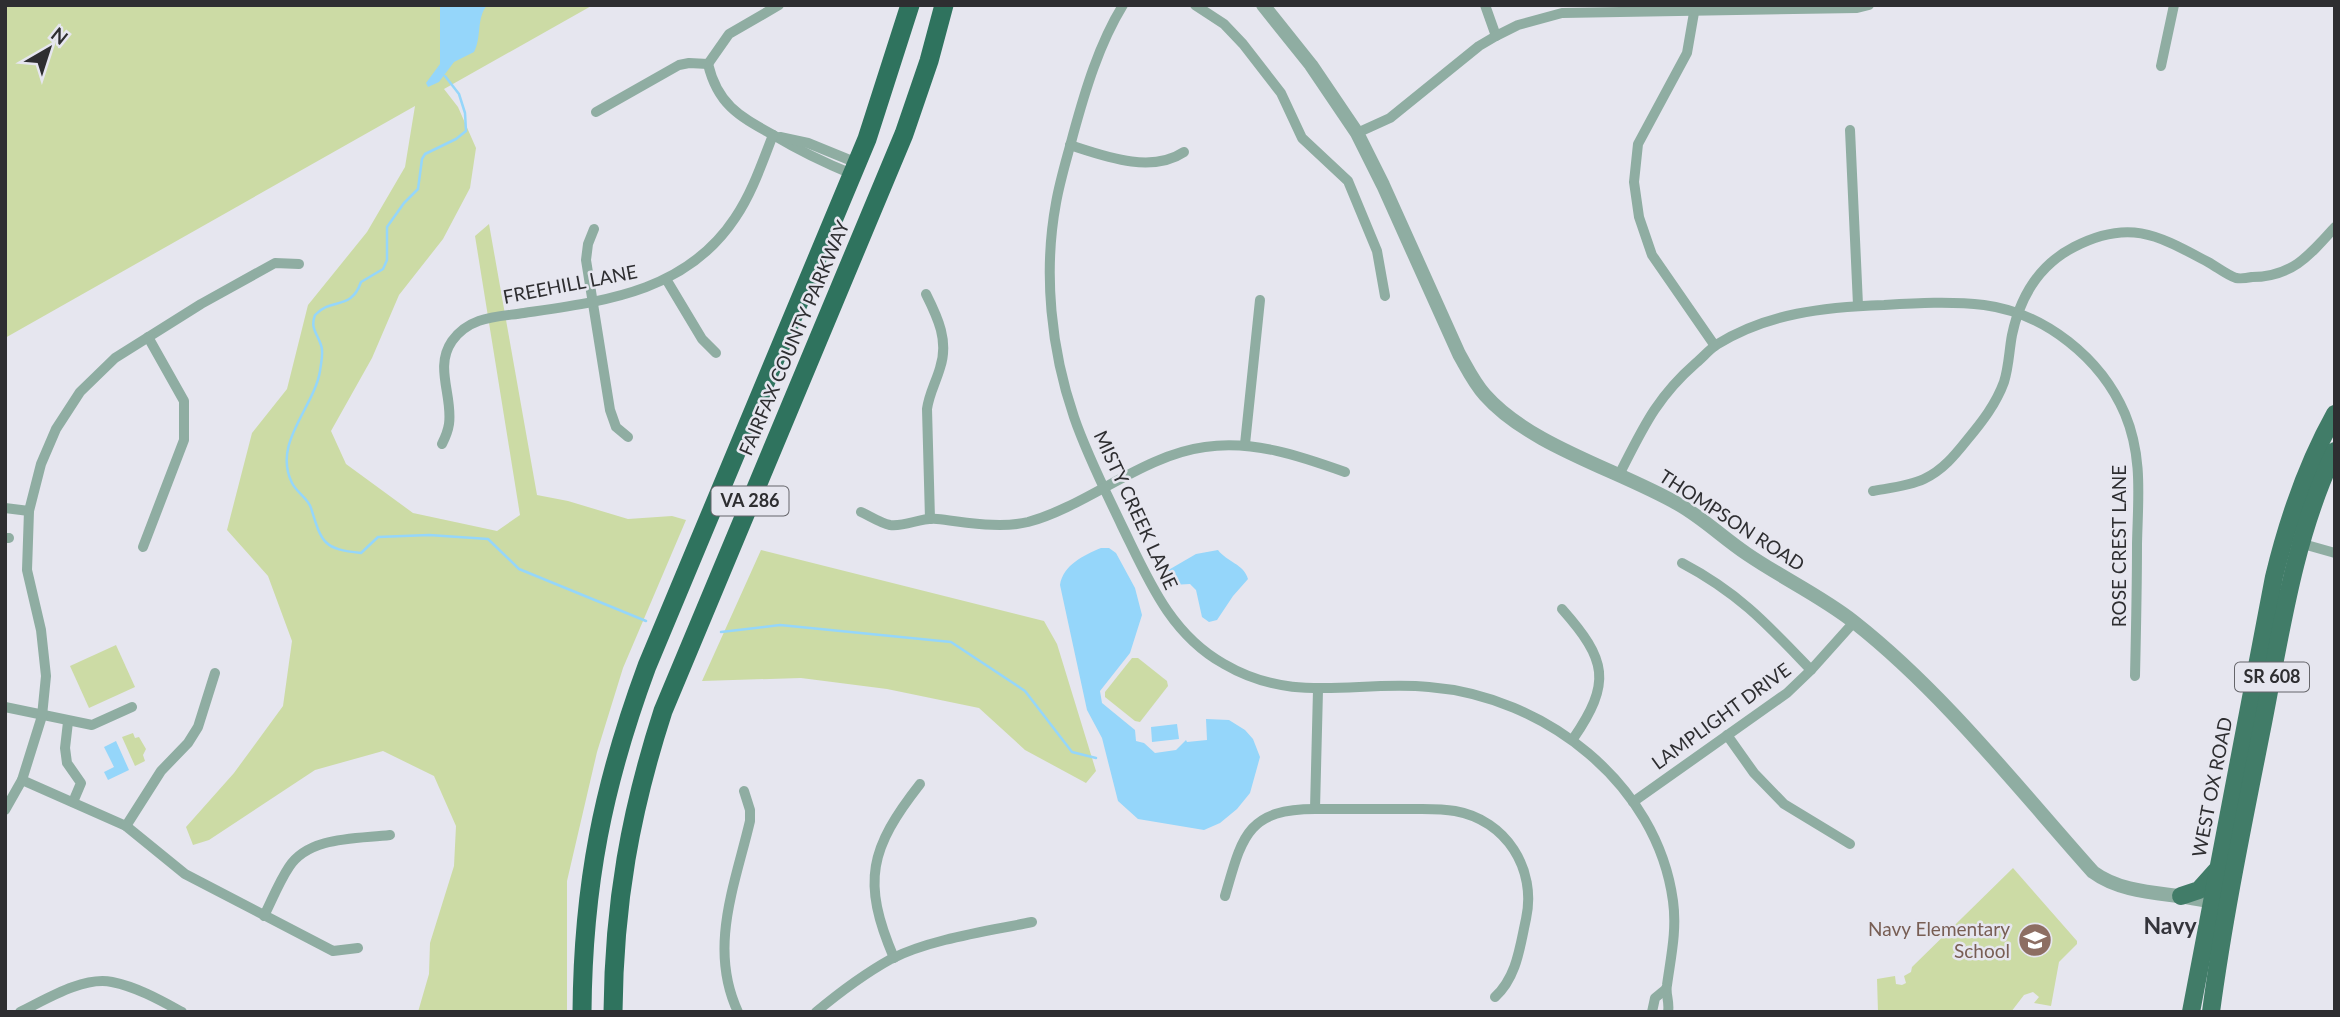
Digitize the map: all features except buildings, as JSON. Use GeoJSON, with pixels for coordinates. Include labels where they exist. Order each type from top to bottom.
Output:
{"type":"FeatureCollection","features":[{"type":"Feature","properties":{"kind":"highway","name":"FAIRFAX COUNTY PARKWAY"},"geometry":{"type":"LineString","coordinates":[[582,1012],[584,941],[593,860],[606,794],[628,717],[855,169],[910,5]]}},
{"type":"Feature","properties":{"kind":"highway","name":"FAIRFAX COUNTY PARKWAY"},"geometry":{"type":"LineString","coordinates":[[613,1012],[615,942],[625,854],[641,782],[663,711],[904,134],[929,61],[944,5]]}},
{"type":"Feature","properties":{"kind":"main road","name":"WEST OX ROAD"},"geometry":{"type":"LineString","coordinates":[[2191,1012],[2219,904],[2301,484],[2335,414]]}},
{"type":"Feature","properties":{"kind":"main road","name":"WEST OX ROAD"},"geometry":{"type":"LineString","coordinates":[[2211,1012],[2219,904],[2216,871],[2292,541],[2335,452]]}},
{"type":"Feature","properties":{"kind":"main road"},"geometry":{"type":"LineString","coordinates":[[2181,896],[2199,890],[2216,871]]}},
{"type":"Feature","properties":{"kind":"street"},"geometry":{"type":"LineString","coordinates":[[708,64],[729,34],[779,5]]}},
{"type":"Feature","properties":{"kind":"street","name":"MISTY CREEK LANE"},"geometry":{"type":"LineString","coordinates":[[1124,5],[1094,67],[1070,145],[1056,202],[1050,278],[1052,316],[1061,370],[1074,417],[1104,488],[1152,588],[1183,633],[1213,658],[1240,673],[1272,684],[1318,690],[1403,685],[1455,690],[1504,703],[1529,714],[1573,740],[1597,761],[1633,802],[1662,856],[1673,902],[1674,943],[1666,989],[1670,1004],[1668,1012]]}},
{"type":"Feature","properties":{"kind":"street"},"geometry":{"type":"LineString","coordinates":[[1195,5],[1224,24],[1244,44],[1281,93],[1302,138],[1348,181],[1377,251],[1385,296]]}},
{"type":"Feature","properties":{"kind":"street","name":"THOMPSON ROAD"},"geometry":{"type":"LineString","coordinates":[[1263,5],[1311,65],[1357,133],[1459,354],[1485,395],[1497,407],[1533,432],[1690,511],[1749,555],[1854,622],[1940,702],[2093,872],[2112,884],[2219,904]]}},
{"type":"Feature","properties":{"kind":"street"},"geometry":{"type":"LineString","coordinates":[[1485,5],[1496,36]]}},
{"type":"Feature","properties":{"kind":"street"},"geometry":{"type":"LineString","coordinates":[[1357,133],[1390,118],[1479,46],[1496,36],[1518,25],[1562,13],[1696,8],[1857,8],[1869,5]]}},
{"type":"Feature","properties":{"kind":"street"},"geometry":{"type":"LineString","coordinates":[[2161,66],[2174,5]]}},
{"type":"Feature","properties":{"kind":"street"},"geometry":{"type":"LineString","coordinates":[[1696,8],[1687,53],[1638,144],[1634,182],[1639,217],[1652,255],[1715,346]]}},
{"type":"Feature","properties":{"kind":"street"},"geometry":{"type":"LineString","coordinates":[[596,112],[679,65],[708,64]]}},
{"type":"Feature","properties":{"kind":"street"},"geometry":{"type":"LineString","coordinates":[[708,64],[717,88],[733,111],[753,126],[774,135],[808,143],[855,169]]}},
{"type":"Feature","properties":{"kind":"street"},"geometry":{"type":"LineString","coordinates":[[1850,130],[1858,306]]}},
{"type":"Feature","properties":{"kind":"street","name":"FREEHILL LANE"},"geometry":{"type":"LineString","coordinates":[[442,444],[449,422],[444,359],[458,334],[475,321],[488,316],[592,301],[643,289],[666,279],[694,261],[728,228],[741,207],[774,135]]}},
{"type":"Feature","properties":{"kind":"street"},"geometry":{"type":"LineString","coordinates":[[1070,145],[1118,159],[1156,162],[1169,160],[1184,152]]}},
{"type":"Feature","properties":{"kind":"street"},"geometry":{"type":"LineString","coordinates":[[1873,491],[1923,480],[1953,457],[1993,405],[2004,381],[2012,336],[2025,294],[2034,279],[2057,257],[2075,246],[2097,238],[2130,232],[2147,233],[2178,244],[2236,278],[2263,277],[2286,272],[2303,261],[2335,227]]}},
{"type":"Feature","properties":{"kind":"street"},"geometry":{"type":"LineString","coordinates":[[594,229],[586,260],[592,301],[612,419],[628,438]]}},
{"type":"Feature","properties":{"kind":"street"},"geometry":{"type":"LineString","coordinates":[[5,810],[22,780],[42,716],[46,676],[41,630],[27,570],[29,511],[41,464],[56,429],[80,392],[115,358],[201,304],[275,263],[299,264]]}},
{"type":"Feature","properties":{"kind":"street"},"geometry":{"type":"LineString","coordinates":[[666,279],[702,339],[716,354]]}},
{"type":"Feature","properties":{"kind":"street"},"geometry":{"type":"LineString","coordinates":[[926,294],[942,328],[944,345],[942,362],[930,392],[927,409],[930,519]]}},
{"type":"Feature","properties":{"kind":"street"},"geometry":{"type":"LineString","coordinates":[[1245,444],[1260,300]]}},
{"type":"Feature","properties":{"kind":"street","name":"ROSE CREST LANE"},"geometry":{"type":"LineString","coordinates":[[1619,475],[1660,399],[1680,377],[1715,346],[1757,324],[1811,309],[1941,302],[1987,305],[2018,315],[2052,330],[2090,359],[2114,394],[2132,434],[2140,480],[2135,676]]}},
{"type":"Feature","properties":{"kind":"street"},"geometry":{"type":"LineString","coordinates":[[143,547],[184,440],[184,401],[148,337]]}},
{"type":"Feature","properties":{"kind":"street"},"geometry":{"type":"LineString","coordinates":[[861,512],[891,525],[930,519],[1014,524],[1041,517],[1184,452],[1204,447],[1245,444],[1303,457],[1345,472]]}},
{"type":"Feature","properties":{"kind":"street"},"geometry":{"type":"LineString","coordinates":[[5,508],[29,511]]}},
{"type":"Feature","properties":{"kind":"street"},"geometry":{"type":"LineString","coordinates":[[2292,541],[2335,553]]}},
{"type":"Feature","properties":{"kind":"street"},"geometry":{"type":"LineString","coordinates":[[1682,563],[1719,583],[1747,604],[1811,670]]}},
{"type":"Feature","properties":{"kind":"street"},"geometry":{"type":"LineString","coordinates":[[1562,609],[1590,642],[1599,673],[1597,695],[1592,709],[1573,740]]}},
{"type":"Feature","properties":{"kind":"street","name":"LAMPLIGHT DRIVE"},"geometry":{"type":"LineString","coordinates":[[1633,802],[1787,693],[1854,622]]}},
{"type":"Feature","properties":{"kind":"street"},"geometry":{"type":"LineString","coordinates":[[126,826],[161,771],[188,743],[198,727],[215,673]]}},
{"type":"Feature","properties":{"kind":"street"},"geometry":{"type":"LineString","coordinates":[[1315,809],[1318,690]]}},
{"type":"Feature","properties":{"kind":"street"},"geometry":{"type":"LineString","coordinates":[[5,707],[92,725],[132,707]]}},
{"type":"Feature","properties":{"kind":"street"},"geometry":{"type":"LineString","coordinates":[[68,722],[65,748],[67,763],[81,783],[73,802]]}},
{"type":"Feature","properties":{"kind":"street"},"geometry":{"type":"LineString","coordinates":[[1727,734],[1754,773],[1784,804],[1850,844]]}},
{"type":"Feature","properties":{"kind":"street"},"geometry":{"type":"LineString","coordinates":[[22,780],[126,826],[186,874],[333,951],[358,948]]}},
{"type":"Feature","properties":{"kind":"street"},"geometry":{"type":"LineString","coordinates":[[894,958],[876,912],[875,872],[878,853],[889,826],[920,784]]}},
{"type":"Feature","properties":{"kind":"street"},"geometry":{"type":"LineString","coordinates":[[738,1012],[730,993],[723,953],[724,933],[750,821],[750,810],[744,791]]}},
{"type":"Feature","properties":{"kind":"street"},"geometry":{"type":"LineString","coordinates":[[1225,896],[1240,847],[1253,827],[1282,811],[1453,810],[1483,820],[1502,835],[1520,859],[1525,873],[1528,901],[1512,974],[1503,990],[1495,997]]}},
{"type":"Feature","properties":{"kind":"street"},"geometry":{"type":"LineString","coordinates":[[264,916],[290,865],[306,850],[326,843],[390,835]]}},
{"type":"Feature","properties":{"kind":"street"},"geometry":{"type":"LineString","coordinates":[[816,1012],[839,993],[894,958],[956,938],[1032,922]]}},
{"type":"Feature","properties":{"kind":"street"},"geometry":{"type":"LineString","coordinates":[[20,1012],[77,985],[109,981],[141,991],[182,1012]]}},
{"type":"Feature","properties":{"kind":"street","name":"MISTY CREEK LANE"},"geometry":{"type":"LineString","coordinates":[[1652,1012],[1656,998],[1666,989]]}},
{"type":"Feature","properties":{"kind":"green space"},"geometry":{"type":"Polygon","coordinates":[[[5,5],[593,5],[444,89],[458,107],[476,148],[470,188],[443,239],[399,295],[372,358],[331,431],[346,464],[413,513],[497,531],[520,515],[475,236],[489,224],[537,495],[568,501],[628,519],[672,516],[686,520],[623,668],[597,752],[567,881],[567,1012],[418,1012],[429,974],[430,943],[454,866],[456,826],[434,776],[383,751],[315,770],[209,840],[193,845],[186,827],[234,773],[283,706],[292,641],[268,576],[227,530],[252,433],[287,389],[308,305],[367,232],[405,167],[415,106],[5,338],[5,5]]]}},
{"type":"Feature","properties":{"kind":"green space"},"geometry":{"type":"Polygon","coordinates":[[[761,550],[1044,621],[1057,644],[1096,771],[1086,783],[1025,750],[979,708],[887,689],[801,678],[702,681],[761,550]]]}},
{"type":"Feature","properties":{"kind":"green space"},"geometry":{"type":"Polygon","coordinates":[[[116,645],[135,687],[89,708],[70,666],[116,645]]]}},
{"type":"Feature","properties":{"kind":"green space"},"geometry":{"type":"Polygon","coordinates":[[[1132,658],[1138,658],[1167,681],[1168,686],[1140,722],[1105,697],[1105,692],[1132,658]]]}},
{"type":"Feature","properties":{"kind":"green space"},"geometry":{"type":"Polygon","coordinates":[[[133,733],[135,738],[139,737],[146,749],[143,755],[145,761],[135,766],[122,737],[133,733]]]}},
{"type":"Feature","properties":{"kind":"green space"},"geometry":{"type":"Polygon","coordinates":[[[2013,868],[2077,941],[2059,962],[2051,1006],[2034,1003],[2039,997],[2033,992],[2024,995],[2011,1012],[1878,1012],[1877,979],[1895,976],[1896,984],[1906,983],[1904,976],[1911,972],[1912,967],[2013,868]]]}},
{"type":"Feature","properties":{"kind":"water"},"geometry":{"type":"Polygon","coordinates":[[[440,5],[487,5],[481,16],[474,52],[454,62],[439,82],[428,87],[426,83],[440,64],[440,5]]]}},
{"type":"Feature","properties":{"kind":"water"},"geometry":{"type":"Polygon","coordinates":[[[1101,548],[1109,548],[1116,553],[1135,588],[1142,615],[1130,653],[1100,691],[1102,703],[1135,730],[1136,741],[1144,743],[1155,753],[1176,750],[1186,740],[1207,740],[1206,719],[1229,720],[1245,730],[1253,739],[1260,757],[1250,793],[1237,809],[1220,823],[1204,830],[1138,819],[1118,801],[1102,738],[1087,710],[1060,585],[1070,566],[1101,548]]]}},
{"type":"Feature","properties":{"kind":"water"},"geometry":{"type":"Polygon","coordinates":[[[1218,550],[1239,566],[1248,579],[1217,620],[1209,622],[1202,617],[1196,590],[1190,584],[1172,585],[1165,572],[1196,554],[1218,550]]]}},
{"type":"Feature","properties":{"kind":"water"},"geometry":{"type":"Polygon","coordinates":[[[1177,724],[1179,739],[1152,742],[1151,727],[1177,724]]]}},
{"type":"Feature","properties":{"kind":"water"},"geometry":{"type":"Polygon","coordinates":[[[116,741],[129,770],[108,780],[104,772],[114,767],[104,747],[116,741]]]}},
{"type":"Feature","properties":{"kind":"waterway"},"geometry":{"type":"LineString","coordinates":[[445,76],[459,94],[465,113],[466,131],[425,154],[418,189],[387,227],[387,260],[383,269],[361,282],[352,297],[328,306],[315,315],[314,327],[322,348],[322,361],[316,385],[290,440],[287,468],[292,483],[310,504],[322,537],[339,549],[361,553],[378,537],[429,535],[488,539],[519,569],[646,621]]}},
{"type":"Feature","properties":{"kind":"waterway"},"geometry":{"type":"LineString","coordinates":[[721,632],[780,625],[951,642],[1025,691],[1072,752],[1096,758]]}},
{"type":"Feature","properties":{"kind":"place","name":"Navy Elementary School"},"geometry":{"type":"Point","coordinates":[2035,940]}},
{"type":"Feature","properties":{"kind":"district","name":"Navy"},"geometry":{"type":"Point","coordinates":[2170,926]}}]}
